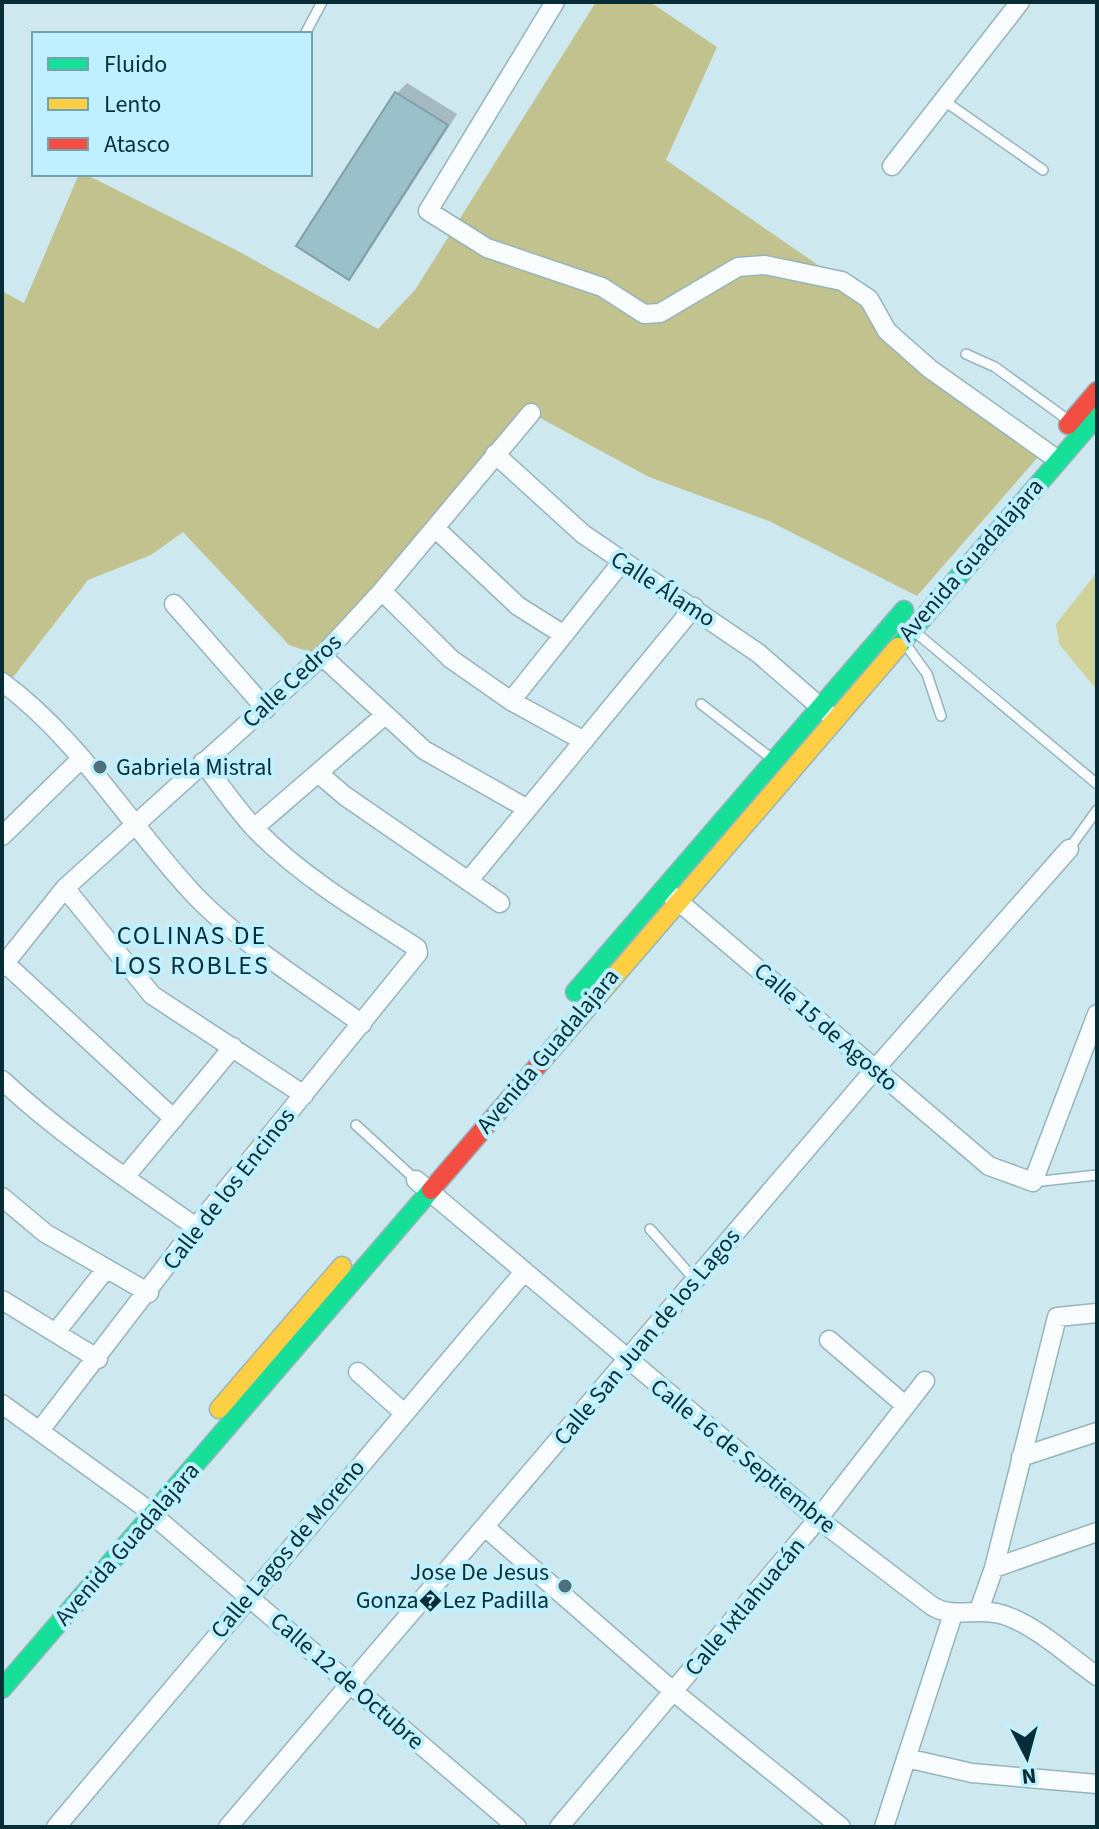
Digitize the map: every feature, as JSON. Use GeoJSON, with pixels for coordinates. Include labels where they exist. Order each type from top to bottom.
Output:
{"type":"FeatureCollection","features":[{"type":"Feature","properties":{"kind":"street"},"geometry":{"type":"LineString","coordinates":[[555,2],[428,211],[487,248],[602,287],[644,314],[660,313],[738,267],[765,265],[842,281],[869,299],[887,331],[930,369],[1051,455]]}},
{"type":"Feature","properties":{"kind":"street"},"geometry":{"type":"LineString","coordinates":[[892,166],[1020,2]]}},
{"type":"Feature","properties":{"kind":"street","name":"Avenida Guadalajara"},"geometry":{"type":"LineString","coordinates":[[1081,431],[1097,391]]}},
{"type":"Feature","properties":{"kind":"street","name":"Calle Cedros"},"geometry":{"type":"LineString","coordinates":[[4,965],[65,888],[322,656],[382,591],[531,413]]}},
{"type":"Feature","properties":{"kind":"street","name":"Avenida Guadalajara"},"geometry":{"type":"LineString","coordinates":[[2,1689],[146,1510],[670,894],[743,794],[818,706],[1051,455],[1097,416]]}},
{"type":"Feature","properties":{"kind":"street","name":"Calle Álamo"},"geometry":{"type":"LineString","coordinates":[[495,454],[565,520],[621,563],[694,607],[758,653],[835,719]]}},
{"type":"Feature","properties":{"kind":"street","name":"Avenida Guadalajara"},"geometry":{"type":"LineString","coordinates":[[670,894],[788,774],[1051,455]]}},
{"type":"Feature","properties":{"kind":"street"},"geometry":{"type":"LineString","coordinates":[[435,528],[518,606],[564,635]]}},
{"type":"Feature","properties":{"kind":"street"},"geometry":{"type":"LineString","coordinates":[[511,701],[621,563]]}},
{"type":"Feature","properties":{"kind":"street"},"geometry":{"type":"LineString","coordinates":[[382,591],[451,659],[511,701],[584,741]]}},
{"type":"Feature","properties":{"kind":"street"},"geometry":{"type":"LineString","coordinates":[[174,604],[266,709]]}},
{"type":"Feature","properties":{"kind":"street"},"geometry":{"type":"LineString","coordinates":[[469,880],[694,607]]}},
{"type":"Feature","properties":{"kind":"street"},"geometry":{"type":"LineString","coordinates":[[322,656],[424,750],[526,808]]}},
{"type":"Feature","properties":{"kind":"street"},"geometry":{"type":"LineString","coordinates":[[2,682],[82,758],[135,827],[209,909],[362,1024]]}},
{"type":"Feature","properties":{"kind":"street"},"geometry":{"type":"LineString","coordinates":[[203,762],[254,828],[385,715]]}},
{"type":"Feature","properties":{"kind":"street"},"geometry":{"type":"LineString","coordinates":[[2,836],[82,758]]}},
{"type":"Feature","properties":{"kind":"street"},"geometry":{"type":"LineString","coordinates":[[318,773],[345,796],[500,903]]}},
{"type":"Feature","properties":{"kind":"street"},"geometry":{"type":"LineString","coordinates":[[743,794],[758,807]]}},
{"type":"Feature","properties":{"kind":"street"},"geometry":{"type":"LineString","coordinates":[[2,807],[17,821]]}},
{"type":"Feature","properties":{"kind":"street","name":"Calle de los Encinos"},"geometry":{"type":"LineString","coordinates":[[41,1429],[149,1293],[196,1227],[362,1024],[418,950],[313,881],[254,828]]}},
{"type":"Feature","properties":{"kind":"street","name":"Calle San Juan de los Lagos"},"geometry":{"type":"LineString","coordinates":[[228,1827],[875,1069],[1069,849]]}},
{"type":"Feature","properties":{"kind":"street"},"geometry":{"type":"LineString","coordinates":[[65,888],[152,995],[304,1095]]}},
{"type":"Feature","properties":{"kind":"street","name":"Calle 15 de Agosto"},"geometry":{"type":"LineString","coordinates":[[670,894],[989,1166],[1033,1182]]}},
{"type":"Feature","properties":{"kind":"street"},"geometry":{"type":"LineString","coordinates":[[4,965],[174,1119]]}},
{"type":"Feature","properties":{"kind":"street","name":"Avenida Guadalajara"},"geometry":{"type":"LineString","coordinates":[[565,1004],[591,987]]}},
{"type":"Feature","properties":{"kind":"street"},"geometry":{"type":"LineString","coordinates":[[1033,1182],[1096,1017]]}},
{"type":"Feature","properties":{"kind":"street","name":"Avenida Guadalajara"},"geometry":{"type":"LineString","coordinates":[[512,1081],[535,1039]]}},
{"type":"Feature","properties":{"kind":"street"},"geometry":{"type":"LineString","coordinates":[[125,1177],[233,1047]]}},
{"type":"Feature","properties":{"kind":"street"},"geometry":{"type":"LineString","coordinates":[[2,1081],[125,1177],[196,1227]]}},
{"type":"Feature","properties":{"kind":"street","name":"Calle 16 de Septiembre"},"geometry":{"type":"LineString","coordinates":[[422,1185],[818,1519],[932,1606],[953,1614]]}},
{"type":"Feature","properties":{"kind":"street"},"geometry":{"type":"LineString","coordinates":[[2,1197],[45,1233],[149,1293]]}},
{"type":"Feature","properties":{"kind":"street"},"geometry":{"type":"LineString","coordinates":[[56,1332],[106,1269]]}},
{"type":"Feature","properties":{"kind":"street","name":"Calle Lagos de Moreno"},"geometry":{"type":"LineString","coordinates":[[56,1827],[247,1596],[523,1273]]}},
{"type":"Feature","properties":{"kind":"street"},"geometry":{"type":"LineString","coordinates":[[2,1300],[98,1359]]}},
{"type":"Feature","properties":{"kind":"street"},"geometry":{"type":"LineString","coordinates":[[979,1610],[994,1568],[1057,1317],[1097,1313]]}},
{"type":"Feature","properties":{"kind":"street"},"geometry":{"type":"LineString","coordinates":[[829,1340],[906,1406]]}},
{"type":"Feature","properties":{"kind":"street"},"geometry":{"type":"LineString","coordinates":[[358,1372],[404,1413]]}},
{"type":"Feature","properties":{"kind":"street","name":"Calle Ixtlahuacán"},"geometry":{"type":"LineString","coordinates":[[559,1827],[818,1519],[925,1381]]}},
{"type":"Feature","properties":{"kind":"street","name":"Calle 12 de Octubre"},"geometry":{"type":"LineString","coordinates":[[2,1404],[41,1429],[146,1510],[517,1827]]}},
{"type":"Feature","properties":{"kind":"street"},"geometry":{"type":"LineString","coordinates":[[1021,1457],[1097,1432]]}},
{"type":"Feature","properties":{"kind":"street","name":"Avenida Guadalajara"},"geometry":{"type":"LineString","coordinates":[[2,1664],[146,1510]]}},
{"type":"Feature","properties":{"kind":"street"},"geometry":{"type":"LineString","coordinates":[[485,1527],[674,1692],[841,1827]]}},
{"type":"Feature","properties":{"kind":"street"},"geometry":{"type":"LineString","coordinates":[[994,1568],[1097,1532]]}},
{"type":"Feature","properties":{"kind":"street"},"geometry":{"type":"LineString","coordinates":[[884,1827],[953,1614],[979,1610],[1010,1617],[1097,1676]]}},
{"type":"Feature","properties":{"kind":"street"},"geometry":{"type":"LineString","coordinates":[[906,1758],[972,1773],[1097,1784]]}},
{"type":"Feature","properties":{"kind":"lane"},"geometry":{"type":"LineString","coordinates":[[306,32],[322,2]]}},
{"type":"Feature","properties":{"kind":"lane"},"geometry":{"type":"LineString","coordinates":[[943,100],[1043,170]]}},
{"type":"Feature","properties":{"kind":"lane"},"geometry":{"type":"LineString","coordinates":[[966,354],[995,367],[1081,431]]}},
{"type":"Feature","properties":{"kind":"lane"},"geometry":{"type":"LineString","coordinates":[[906,634],[927,674],[941,716]]}},
{"type":"Feature","properties":{"kind":"lane"},"geometry":{"type":"LineString","coordinates":[[906,634],[1097,784]]}},
{"type":"Feature","properties":{"kind":"lane"},"geometry":{"type":"LineString","coordinates":[[701,704],[788,774]]}},
{"type":"Feature","properties":{"kind":"lane"},"geometry":{"type":"LineString","coordinates":[[1069,849],[1097,810]]}},
{"type":"Feature","properties":{"kind":"lane"},"geometry":{"type":"LineString","coordinates":[[356,1125],[422,1185]]}},
{"type":"Feature","properties":{"kind":"lane"},"geometry":{"type":"LineString","coordinates":[[1033,1182],[1097,1175]]}},
{"type":"Feature","properties":{"kind":"lane"},"geometry":{"type":"LineString","coordinates":[[650,1229],[695,1280]]}},
{"type":"Feature","properties":{"kind":"green space"},"geometry":{"type":"Polygon","coordinates":[[[596,2],[650,2],[717,47],[666,160],[841,281],[887,331],[1045,449],[917,596],[769,521],[649,477],[531,413],[322,656],[289,645],[183,532],[151,555],[88,580],[7,685],[2,682],[2,291],[24,303],[78,176],[89,176],[238,251],[378,329],[415,290],[596,2]]]}},
{"type":"Feature","properties":{"kind":"green space"},"geometry":{"type":"Polygon","coordinates":[[[1097,572],[1097,690],[1059,644],[1056,624],[1097,572]]]}},
{"type":"Feature","properties":{"kind":"building"},"geometry":{"type":"Polygon","coordinates":[[[395,92],[448,125],[349,280],[296,246],[395,92]]]}},
{"type":"Feature","properties":{"kind":"traffic: fast"},"geometry":{"type":"LineString","coordinates":[[898,647],[1097,416]]}},
{"type":"Feature","properties":{"kind":"traffic: fast"},"geometry":{"type":"LineString","coordinates":[[575,992],[904,610]]}},
{"type":"Feature","properties":{"kind":"traffic: fast"},"geometry":{"type":"LineString","coordinates":[[2,1689],[431,1190]]}},
{"type":"Feature","properties":{"kind":"traffic: slow"},"geometry":{"type":"LineString","coordinates":[[553,1048],[898,647]]}},
{"type":"Feature","properties":{"kind":"traffic: slow"},"geometry":{"type":"LineString","coordinates":[[219,1409],[342,1266]]}},
{"type":"Feature","properties":{"kind":"traffic: jam"},"geometry":{"type":"LineString","coordinates":[[1068,425],[1097,391]]}},
{"type":"Feature","properties":{"kind":"traffic: jam"},"geometry":{"type":"LineString","coordinates":[[431,1190],[553,1048]]}},
{"type":"Feature","properties":{"kind":"place","name":"Gabriela Mistral"},"geometry":{"type":"Point","coordinates":[100,767]}},
{"type":"Feature","properties":{"kind":"place","name":"Jose De Jesus Gonza�Lez Padilla"},"geometry":{"type":"Point","coordinates":[565,1586]}},
{"type":"Feature","properties":{"kind":"district","name":"COLINAS DE LOS ROBLES"},"geometry":{"type":"Point","coordinates":[192,950]}}]}
